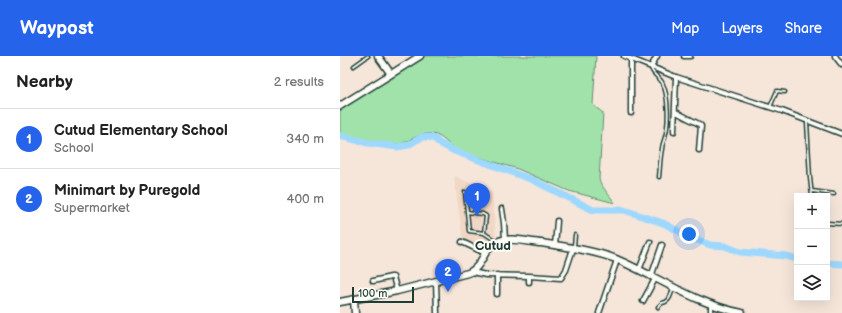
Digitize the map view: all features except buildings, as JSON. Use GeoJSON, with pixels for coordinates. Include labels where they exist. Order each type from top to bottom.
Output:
{"type":"FeatureCollection","features":[{"type":"Feature","properties":{"kind":"street"},"geometry":{"type":"LineString","coordinates":[[378,56],[391,74]]}},
{"type":"Feature","properties":{"kind":"street"},"geometry":{"type":"LineString","coordinates":[[340,106],[420,56]]}},
{"type":"Feature","properties":{"kind":"street"},"geometry":{"type":"LineString","coordinates":[[650,67],[657,56]]}},
{"type":"Feature","properties":{"kind":"street"},"geometry":{"type":"LineString","coordinates":[[684,56],[690,56]]}},
{"type":"Feature","properties":{"kind":"street"},"geometry":{"type":"LineString","coordinates":[[835,56],[842,65]]}},
{"type":"Feature","properties":{"kind":"street"},"geometry":{"type":"LineString","coordinates":[[631,113],[627,57],[676,77],[796,116],[807,122],[842,134]]}},
{"type":"Feature","properties":{"kind":"street"},"geometry":{"type":"LineString","coordinates":[[674,130],[676,112],[676,77]]}},
{"type":"Feature","properties":{"kind":"street"},"geometry":{"type":"LineString","coordinates":[[676,112],[700,124],[699,150]]}},
{"type":"Feature","properties":{"kind":"street"},"geometry":{"type":"LineString","coordinates":[[502,209],[505,240]]}},
{"type":"Feature","properties":{"kind":"street"},"geometry":{"type":"LineString","coordinates":[[555,246],[557,221]]}},
{"type":"Feature","properties":{"kind":"street"},"geometry":{"type":"LineString","coordinates":[[472,272],[485,253],[497,241],[505,240],[555,246],[596,253],[616,260],[711,305],[742,313]]}},
{"type":"Feature","properties":{"kind":"street"},"geometry":{"type":"LineString","coordinates":[[462,242],[485,253]]}},
{"type":"Feature","properties":{"kind":"street"},"geometry":{"type":"LineString","coordinates":[[639,270],[650,242]]}},
{"type":"Feature","properties":{"kind":"street"},"geometry":{"type":"LineString","coordinates":[[643,301],[653,278],[662,245]]}},
{"type":"Feature","properties":{"kind":"street"},"geometry":{"type":"LineString","coordinates":[[340,302],[397,291],[472,272],[486,275],[561,278],[566,270],[573,249]]}},
{"type":"Feature","properties":{"kind":"street"},"geometry":{"type":"LineString","coordinates":[[599,313],[616,260]]}},
{"type":"Feature","properties":{"kind":"street"},"geometry":{"type":"LineString","coordinates":[[497,275],[497,294]]}},
{"type":"Feature","properties":{"kind":"street"},"geometry":{"type":"LineString","coordinates":[[529,276],[529,282]]}},
{"type":"Feature","properties":{"kind":"street"},"geometry":{"type":"LineString","coordinates":[[373,281],[393,277],[397,291]]}},
{"type":"Feature","properties":{"kind":"street"},"geometry":{"type":"LineString","coordinates":[[436,281],[436,313]]}},
{"type":"Feature","properties":{"kind":"street"},"geometry":{"type":"LineString","coordinates":[[354,300],[355,313]]}},
{"type":"Feature","properties":{"kind":"street"},"geometry":{"type":"LineString","coordinates":[[711,305],[711,313]]}},
{"type":"Feature","properties":{"kind":"lane"},"geometry":{"type":"LineString","coordinates":[[354,66],[368,56]]}},
{"type":"Feature","properties":{"kind":"lane"},"geometry":{"type":"LineString","coordinates":[[650,67],[652,72],[662,81],[667,103],[665,137],[661,150],[661,164],[658,177]]}},
{"type":"Feature","properties":{"kind":"lane"},"geometry":{"type":"LineString","coordinates":[[770,108],[777,91],[784,92]]}},
{"type":"Feature","properties":{"kind":"lane"},"geometry":{"type":"LineString","coordinates":[[807,122],[812,191],[834,194]]}},
{"type":"Feature","properties":{"kind":"lane"},"geometry":{"type":"LineString","coordinates":[[465,192],[469,231],[484,233],[497,241]]}},
{"type":"Feature","properties":{"kind":"lane"},"geometry":{"type":"LineString","coordinates":[[467,212],[483,214],[486,216],[484,233]]}},
{"type":"Feature","properties":{"kind":"lane"},"geometry":{"type":"LineString","coordinates":[[830,223],[842,224]]}},
{"type":"Feature","properties":{"kind":"lane"},"geometry":{"type":"LineString","coordinates":[[573,249],[575,235]]}},
{"type":"Feature","properties":{"kind":"lane"},"geometry":{"type":"LineString","coordinates":[[658,307],[662,303],[668,301],[674,288]]}},
{"type":"Feature","properties":{"kind":"shaded area"},"geometry":{"type":"Polygon","coordinates":[[[454,176],[492,192],[496,239],[484,252],[463,241],[454,176]]]}},
{"type":"Feature","properties":{"kind":"green space"},"geometry":{"type":"Polygon","coordinates":[[[423,56],[596,56],[593,105],[603,113],[599,179],[603,188],[615,203],[569,191],[518,169],[458,151],[437,135],[428,133],[419,135],[402,143],[391,144],[376,143],[340,134],[340,108],[423,56]]]}},
{"type":"Feature","properties":{"kind":"waterway"},"geometry":{"type":"LineString","coordinates":[[340,136],[368,143],[397,147],[408,145],[422,137],[429,137],[454,151],[533,180],[593,210],[624,210],[663,223],[690,237],[710,245],[725,246],[740,252],[786,256],[794,258]]}},
{"type":"Feature","properties":{"kind":"waterway"},"geometry":{"type":"LineString","coordinates":[[830,263],[842,264]]}},
{"type":"Feature","properties":{"kind":"place","name":"Cutud Elementary School"},"geometry":{"type":"Point","coordinates":[477,216]}},
{"type":"Feature","properties":{"kind":"place","name":"Minimart by Puregold"},"geometry":{"type":"Point","coordinates":[448,292]}},
{"type":"Feature","properties":{"kind":"district","name":"Cutud"},"geometry":{"type":"Point","coordinates":[493,246]}}]}
